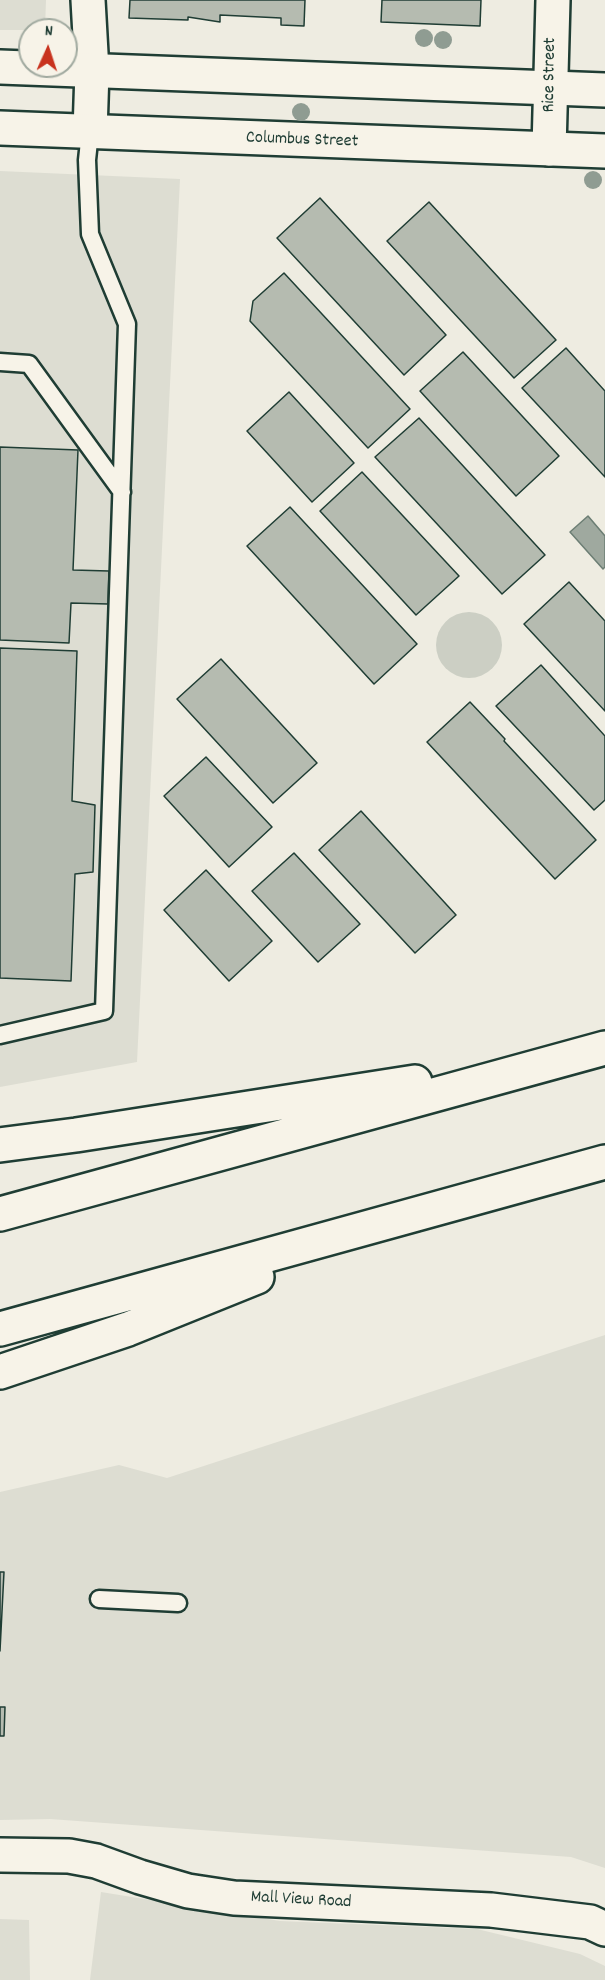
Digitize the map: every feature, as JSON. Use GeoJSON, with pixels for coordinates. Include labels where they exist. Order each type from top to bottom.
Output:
{"type":"FeatureCollection","features":[{"type":"Feature","properties":{"kind":"main road"},"geometry":{"type":"LineString","coordinates":[[88,0],[92,71],[90,132]]}},
{"type":"Feature","properties":{"kind":"main road","name":"Rice Street"},"geometry":{"type":"LineString","coordinates":[[549,149],[553,0]]}},
{"type":"Feature","properties":{"kind":"main road"},"geometry":{"type":"LineString","coordinates":[[0,67],[605,90]]}},
{"type":"Feature","properties":{"kind":"main road","name":"Columbus Street"},"geometry":{"type":"LineString","coordinates":[[0,128],[605,151]]}},
{"type":"Feature","properties":{"kind":"main road"},"geometry":{"type":"LineString","coordinates":[[0,1215],[605,1048]]}},
{"type":"Feature","properties":{"kind":"main road"},"geometry":{"type":"LineString","coordinates":[[0,1145],[574,1057]]}},
{"type":"Feature","properties":{"kind":"main road"},"geometry":{"type":"LineString","coordinates":[[0,1329],[605,1162]]}},
{"type":"Feature","properties":{"kind":"main road"},"geometry":{"type":"LineString","coordinates":[[0,1372],[128,1329],[411,1216]]}},
{"type":"Feature","properties":{"kind":"main road","name":"Mall View Road"},"geometry":{"type":"LineString","coordinates":[[0,1855],[69,1856],[96,1861],[189,1891],[234,1898],[491,1910],[590,1922],[605,1929]]}},
{"type":"Feature","properties":{"kind":"lane"},"geometry":{"type":"LineString","coordinates":[[0,1035],[104,1011],[127,324],[90,234],[87,160],[90,132]]}},
{"type":"Feature","properties":{"kind":"lane"},"geometry":{"type":"LineString","coordinates":[[0,362],[29,364],[122,492]]}},
{"type":"Feature","properties":{"kind":"lane"},"geometry":{"type":"LineString","coordinates":[[99,1599],[178,1603]]}},
{"type":"Feature","properties":{"kind":"shaded area"},"geometry":{"type":"Polygon","coordinates":[[[0,0],[46,0],[45,18],[18,18],[18,30],[0,30],[0,0]]]}},
{"type":"Feature","properties":{"kind":"shaded area"},"geometry":{"type":"Polygon","coordinates":[[[0,171],[180,179],[137,1062],[0,1087],[0,171]]]}},
{"type":"Feature","properties":{"kind":"shaded area"},"geometry":{"type":"Polygon","coordinates":[[[588,516],[605,536],[605,567],[603,569],[570,532],[588,516]]]}},
{"type":"Feature","properties":{"kind":"shaded area"},"geometry":{"type":"Polygon","coordinates":[[[469,612],[481,615],[492,622],[499,633],[502,645],[499,657],[492,668],[481,675],[469,678],[457,675],[446,668],[439,657],[436,645],[439,633],[446,622],[457,615],[469,612]]]}},
{"type":"Feature","properties":{"kind":"shaded area"},"geometry":{"type":"Polygon","coordinates":[[[605,1335],[605,1868],[571,1857],[50,1819],[0,1820],[0,1492],[119,1465],[167,1478],[605,1335]]]}},
{"type":"Feature","properties":{"kind":"shaded area"},"geometry":{"type":"Polygon","coordinates":[[[101,1892],[280,1921],[477,1929],[580,1954],[605,1966],[605,1980],[90,1980],[101,1892]]]}},
{"type":"Feature","properties":{"kind":"shaded area"},"geometry":{"type":"Polygon","coordinates":[[[0,1919],[29,1920],[30,1980],[0,1980],[0,1919]]]}},
{"type":"Feature","properties":{"kind":"building"},"geometry":{"type":"Polygon","coordinates":[[[130,0],[305,0],[304,26],[281,25],[281,18],[220,15],[220,22],[188,17],[188,20],[129,18],[130,0]]]}},
{"type":"Feature","properties":{"kind":"building"},"geometry":{"type":"Polygon","coordinates":[[[382,0],[481,0],[480,26],[381,22],[382,0]]]}},
{"type":"Feature","properties":{"kind":"building"},"geometry":{"type":"Polygon","coordinates":[[[320,198],[446,335],[404,375],[277,238],[320,198]]]}},
{"type":"Feature","properties":{"kind":"building"},"geometry":{"type":"Polygon","coordinates":[[[429,202],[556,340],[514,378],[387,241],[429,202]]]}},
{"type":"Feature","properties":{"kind":"building"},"geometry":{"type":"Polygon","coordinates":[[[284,273],[410,409],[368,448],[250,321],[253,301],[284,273]]]}},
{"type":"Feature","properties":{"kind":"building"},"geometry":{"type":"Polygon","coordinates":[[[566,348],[605,391],[605,477],[522,388],[566,348]]]}},
{"type":"Feature","properties":{"kind":"building"},"geometry":{"type":"Polygon","coordinates":[[[463,352],[559,456],[516,496],[420,391],[463,352]]]}},
{"type":"Feature","properties":{"kind":"building"},"geometry":{"type":"Polygon","coordinates":[[[289,392],[354,463],[312,502],[247,431],[289,392]]]}},
{"type":"Feature","properties":{"kind":"building"},"geometry":{"type":"Polygon","coordinates":[[[419,418],[545,555],[502,594],[375,457],[419,418]]]}},
{"type":"Feature","properties":{"kind":"building"},"geometry":{"type":"Polygon","coordinates":[[[0,447],[78,450],[73,570],[109,571],[108,604],[71,603],[69,643],[0,640],[0,447]]]}},
{"type":"Feature","properties":{"kind":"building"},"geometry":{"type":"Polygon","coordinates":[[[362,472],[459,576],[416,615],[320,511],[362,472]]]}},
{"type":"Feature","properties":{"kind":"building"},"geometry":{"type":"Polygon","coordinates":[[[290,507],[417,644],[374,684],[247,546],[290,507]]]}},
{"type":"Feature","properties":{"kind":"building"},"geometry":{"type":"Polygon","coordinates":[[[569,582],[605,621],[605,711],[524,624],[569,582]]]}},
{"type":"Feature","properties":{"kind":"building"},"geometry":{"type":"Polygon","coordinates":[[[0,648],[77,651],[72,801],[95,805],[93,872],[75,874],[71,981],[0,978],[0,648]]]}},
{"type":"Feature","properties":{"kind":"building"},"geometry":{"type":"Polygon","coordinates":[[[221,659],[317,763],[273,803],[177,699],[221,659]]]}},
{"type":"Feature","properties":{"kind":"building"},"geometry":{"type":"Polygon","coordinates":[[[541,665],[605,736],[605,800],[594,810],[496,706],[541,665]]]}},
{"type":"Feature","properties":{"kind":"building"},"geometry":{"type":"Polygon","coordinates":[[[470,702],[596,840],[555,879],[427,742],[470,702]]]}},
{"type":"Feature","properties":{"kind":"building"},"geometry":{"type":"Polygon","coordinates":[[[206,757],[272,827],[229,867],[164,796],[206,757]]]}},
{"type":"Feature","properties":{"kind":"building"},"geometry":{"type":"Polygon","coordinates":[[[361,811],[456,915],[415,953],[319,850],[361,811]]]}},
{"type":"Feature","properties":{"kind":"building"},"geometry":{"type":"Polygon","coordinates":[[[294,853],[360,924],[318,962],[252,891],[294,853]]]}},
{"type":"Feature","properties":{"kind":"building"},"geometry":{"type":"Polygon","coordinates":[[[206,870],[272,941],[229,981],[164,910],[206,870]]]}},
{"type":"Feature","properties":{"kind":"building"},"geometry":{"type":"Polygon","coordinates":[[[0,1572],[4,1572],[0,1651],[0,1572]]]}},
{"type":"Feature","properties":{"kind":"building"},"geometry":{"type":"Polygon","coordinates":[[[0,1707],[5,1707],[4,1736],[0,1736],[0,1707]]]}}]}
